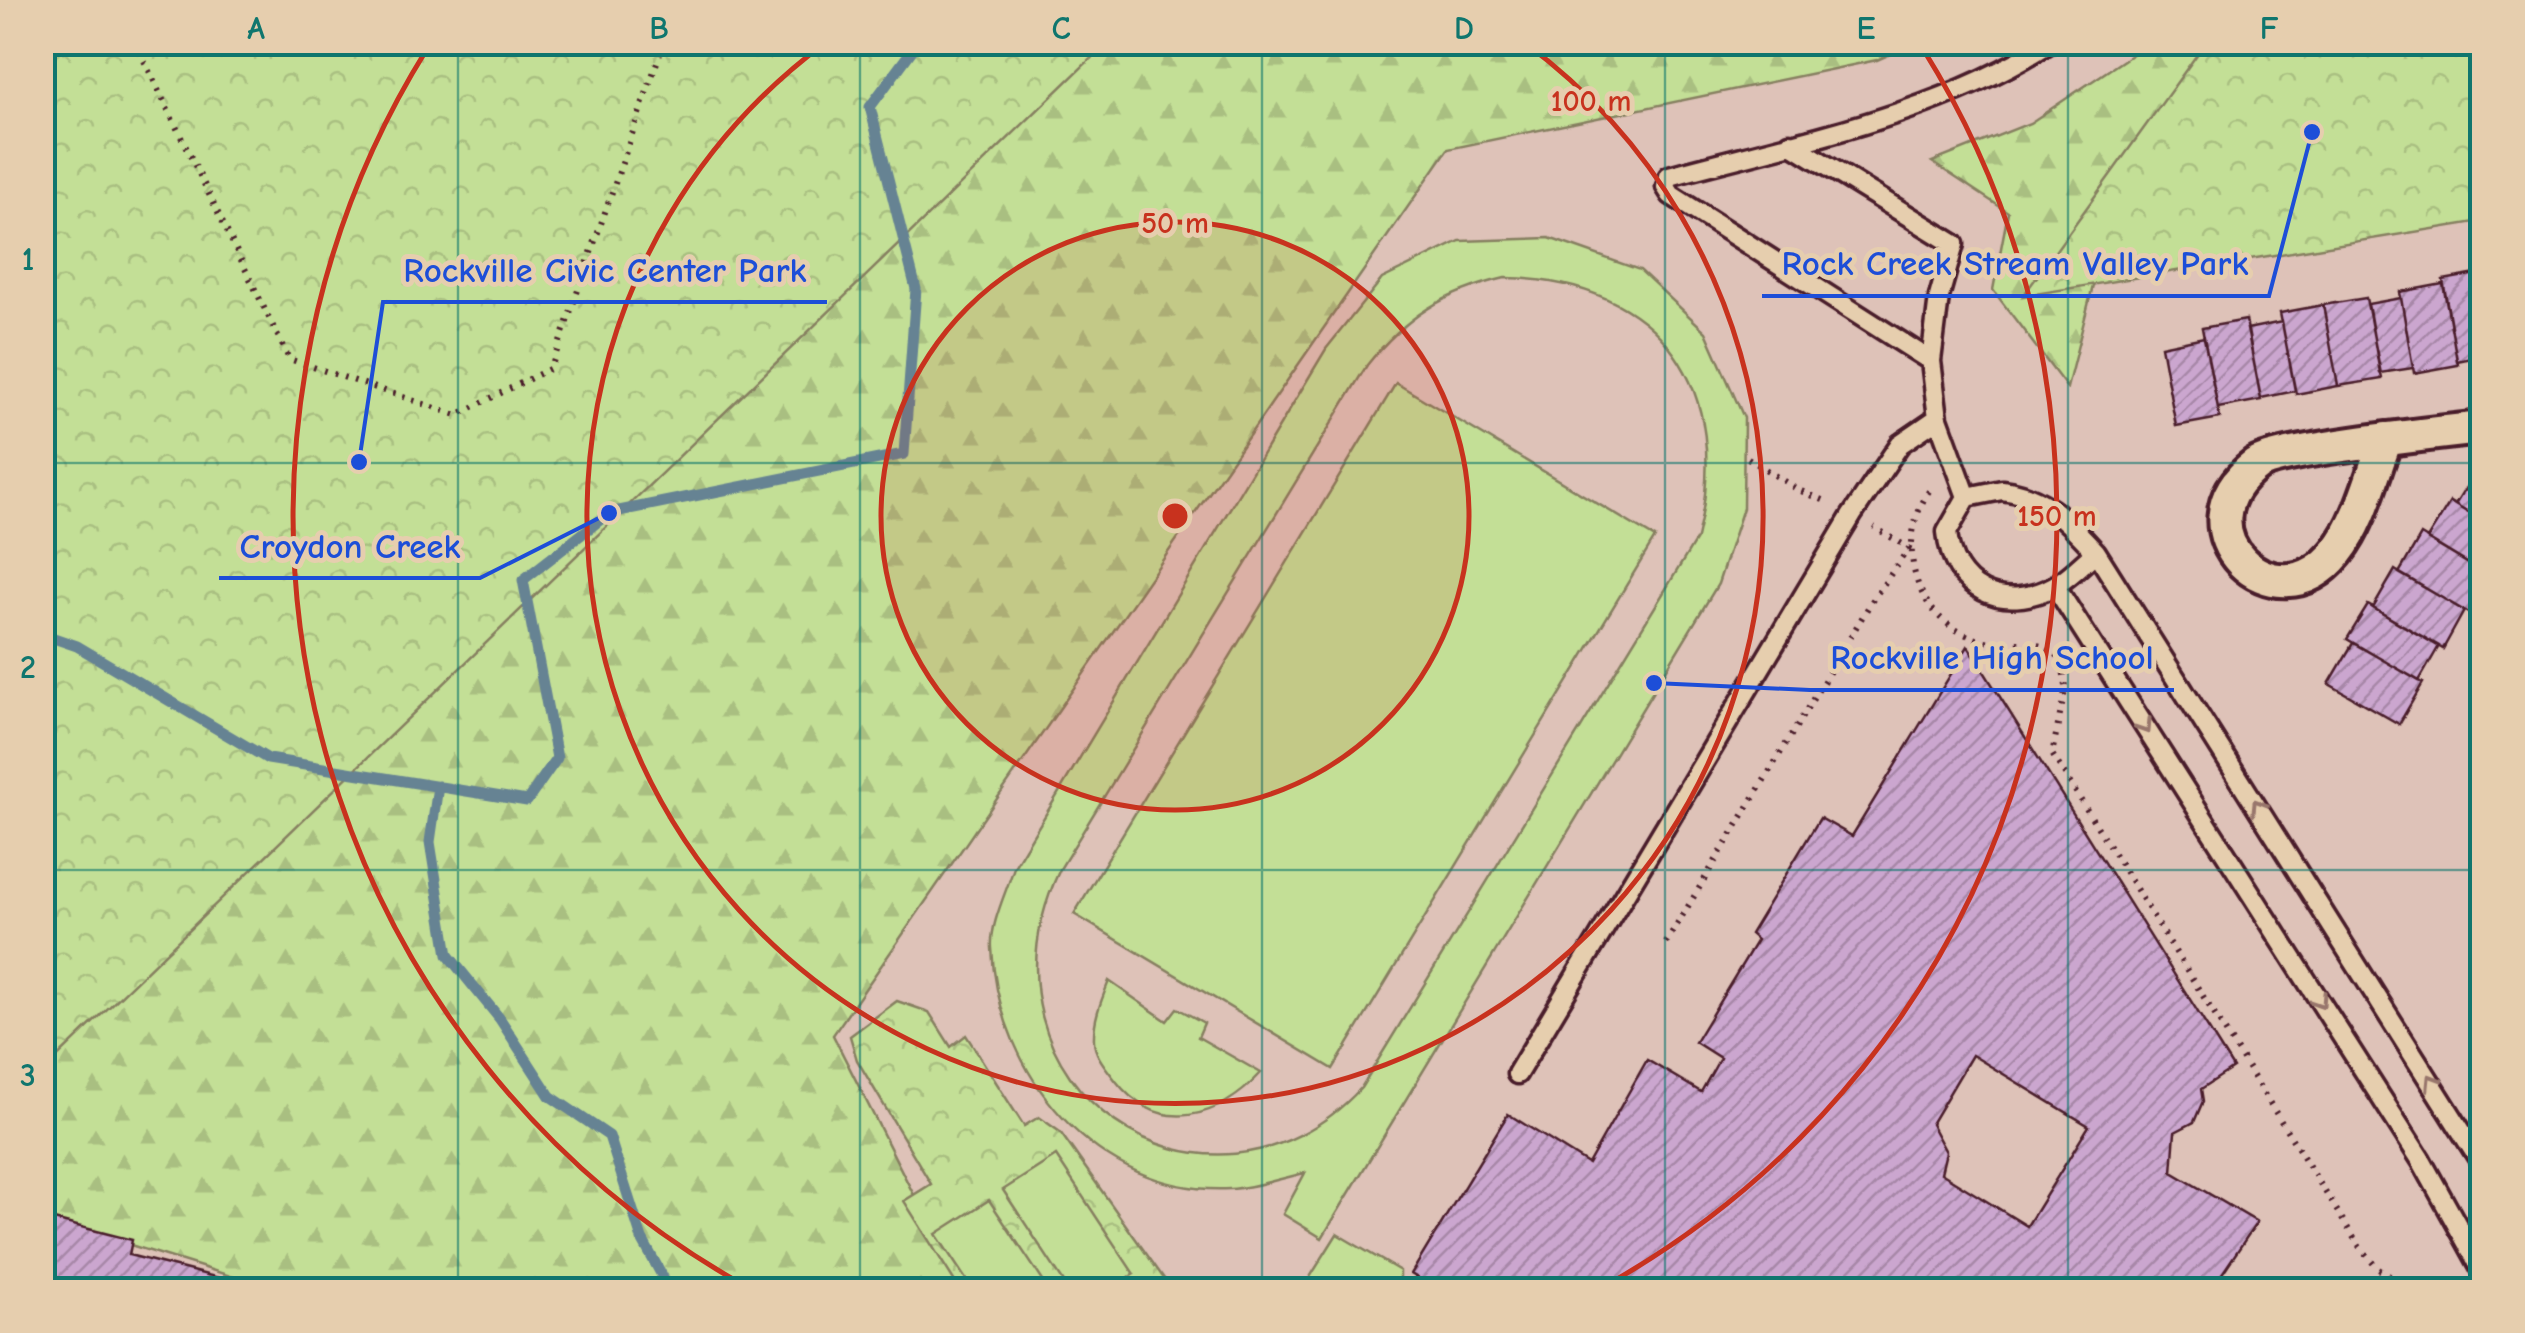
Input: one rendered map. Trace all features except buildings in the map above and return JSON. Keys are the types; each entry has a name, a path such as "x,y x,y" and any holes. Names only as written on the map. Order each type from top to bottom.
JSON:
{"street":[{"path":"2386,439 2339,550 2318,571 2289,581 2261,575 2240,564 2225,545 2225,516 2238,482 2259,462 2386,439 2482,428"}],"lane":[{"path":"1930,361 1672,195 1666,186 1670,176 1900,112 1973,85 2051,42"},
{"path":"1790,143 1954,244 1939,297 1930,361 1938,418 1967,497"},
{"path":"1517,1074 1852,515 1900,444 1938,418"},
{"path":"2096,552 2055,586 2025,598 1999,598 1975,590 1958,573 1947,532 1967,497 1990,490 2029,493 2055,509 2096,552 2482,1164"},
{"path":"2055,586 2421,1160 2482,1270"}],"path":[{"path":"135,42 288,359 457,415 551,368 664,42"},
{"path":"1748,458 1796,489 1909,548"},
{"path":"1929,491 1917,509 1909,548 1910,568 1922,592 1956,628 1978,640 2038,642 2061,659 2066,686 2052,754 2358,1246 2378,1268 2412,1290"},
{"path":"1666,943 1872,601 1909,548"}],"green space":[{"path":"43,42 1107,42 1107,43 43,1071"},
{"path":"2206,42 2482,43 2482,221 2023,296"},
{"path":"42,43 1915,43 1877,60 1448,149 833,1035 962,1290 276,1290 43,1218"},
{"path":"2149,43 2482,43 2096,274 2067,388 1993,290 2008,212 1932,162 2030,123"},
{"path":"1549,238 1640,270 1706,332 1744,418 1743,508 1718,584 1322,1238 1283,1214 1305,1173 1230,1189 1182,1186 1137,1172 1098,1149 1063,1118 1034,1081 1013,1039 998,995 992,939 1014,867 1326,349 1382,279 1460,241","holes":["1505,278 1560,284 1606,299 1644,322 1674,353 1694,391 1705,435 1706,484 1697,538 1361,1088 1300,1135 1235,1154 1172,1148 1115,1121 1070,1077 1042,1018 1037,947 1060,869 1367,365 1412,320 1464,291"]},
{"path":"1396,383 1655,538 1333,1069 1074,914"},
{"path":"1109,981 1167,1021 1177,1008 1204,1023 1198,1037 1261,1073 1245,1089 1209,1110 1170,1115 1151,1110 1133,1099 1096,1052 1095,1026"},
{"path":"897,1001 929,1012 951,1047 966,1035 1024,1126 1039,1117 1060,1132 1172,1290 960,1290 904,1201 931,1184 857,1060 850,1036"},
{"path":"1056,1156 1134,1274 1108,1290 1069,1290 1003,1190"},
{"path":"989,1200 1049,1290 973,1290 936,1234"},
{"path":"1337,1234 1400,1271 1400,1281 1416,1290 1302,1290"}],"waterway":[{"path":"42,634 77,646 268,759 527,801 557,758 523,580 609,513 904,454 916,289 870,107 918,42"},
{"path":"438,786 430,842 448,955 500,1019 550,1096 609,1136 642,1239 670,1290"}],"place":[{"name":"Rock Creek Stream Valley Park","path":"2312,132"},
{"name":"Rockville Civic Center Park","path":"359,462"},
{"name":"Croydon Creek","path":"609,513"},
{"name":"Rockville High School","path":"1654,683"}]}
